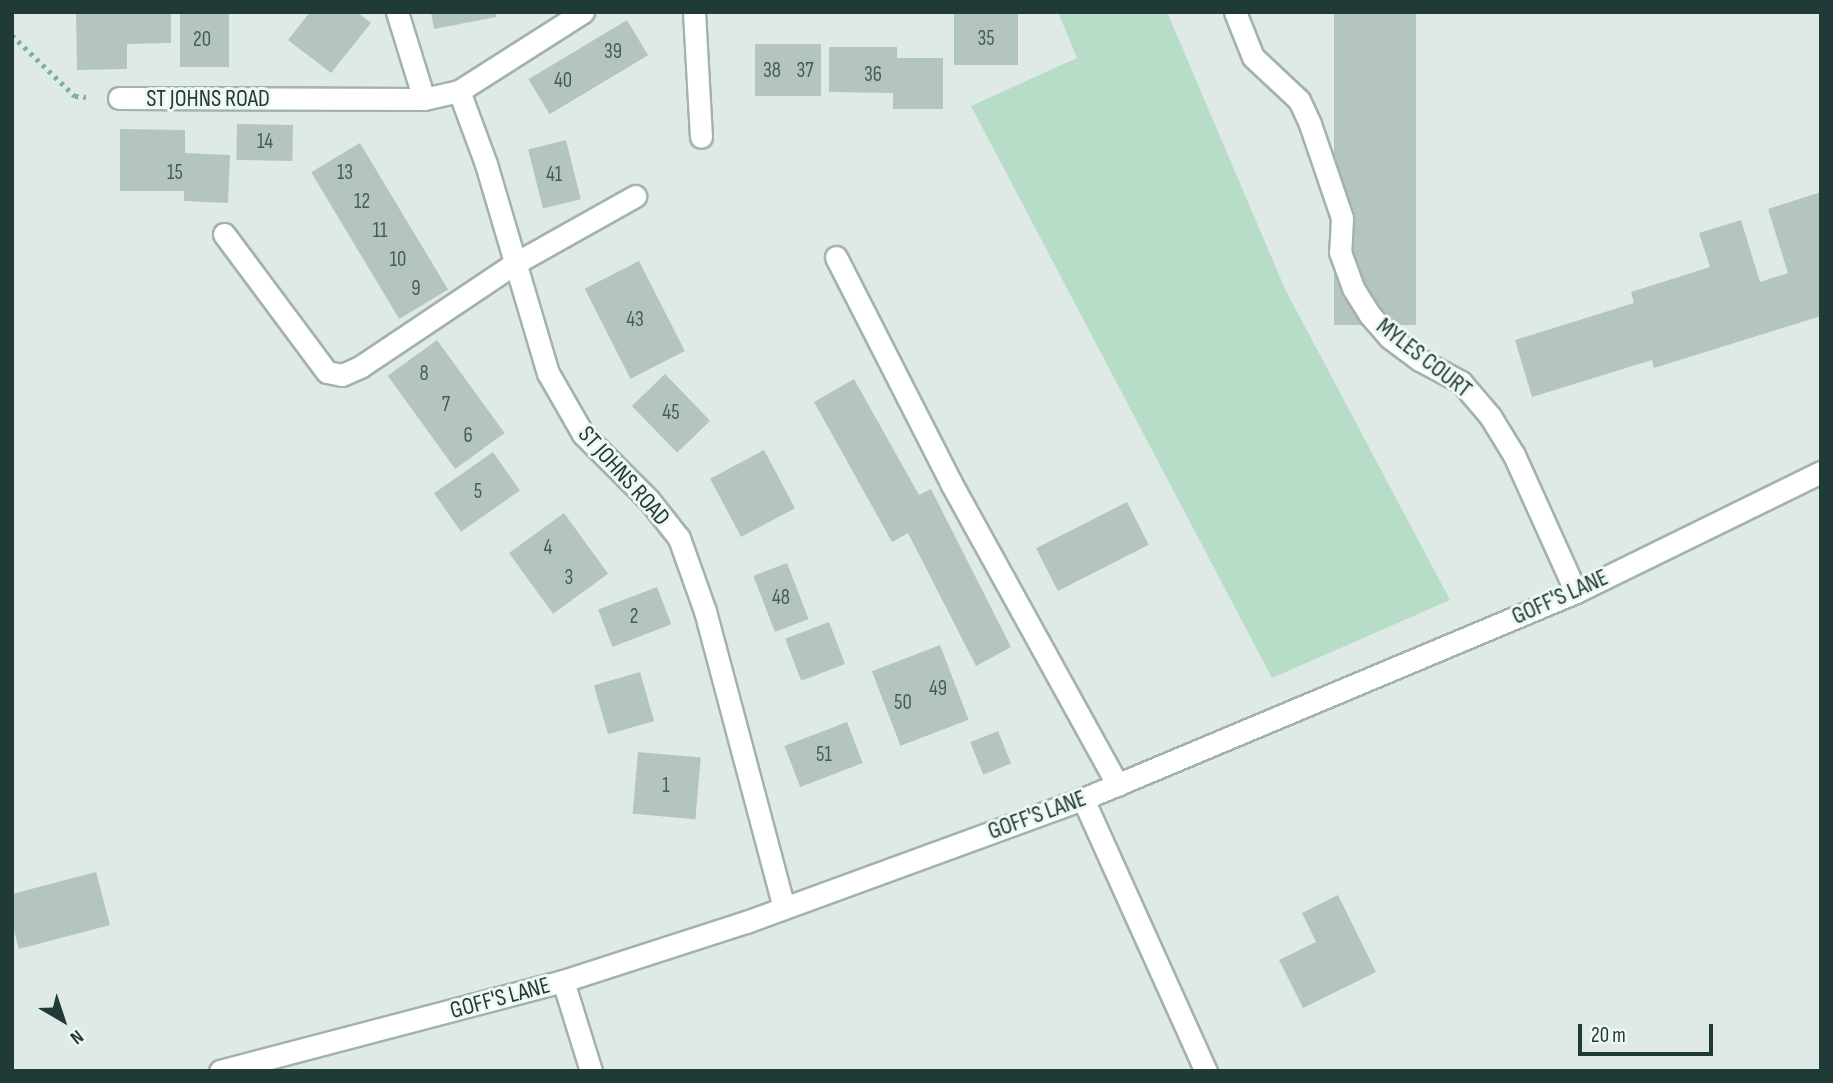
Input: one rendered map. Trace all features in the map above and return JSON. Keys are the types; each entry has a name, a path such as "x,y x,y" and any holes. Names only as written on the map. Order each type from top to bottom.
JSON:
{"street":[{"path":"397,12 424,99"},
{"name":"ST JOHNS ROAD","path":"119,98 424,99 459,91 583,12"},
{"path":"694,12 701,137"},
{"name":"MYLES COURT","path":"1235,12 1253,57 1299,100 1310,124 1342,218 1340,252 1353,288 1370,315 1389,337 1420,359 1461,382 1490,416 1514,455 1576,592"},
{"name":"ST JOHNS ROAD","path":"459,91 485,164 548,373 583,434 649,500 678,538 705,611 784,906"},
{"path":"224,234 327,372 342,375 360,367 514,264 635,196"},
{"path":"835,257 951,483 1118,785"},
{"name":"GOFF'S LANE","path":"220,1071 563,981 784,906 1083,799 1576,592 1821,472"},
{"path":"1083,799 1206,1071"},
{"path":"563,981 591,1071"}],"path":[{"path":"12,35 75,96 119,98"}],"green space":[{"path":"1058,12 1167,12 1285,289 1450,600 1272,678 971,106 1077,58"}],"building":[{"path":"76,12 171,12 171,43 127,44 127,69 77,70"},
{"path":"180,12 229,12 229,67 180,67"},
{"path":"310,12 357,12 371,23 331,73 288,40"},
{"path":"431,12 495,12 496,17 434,29"},
{"path":"954,12 1018,12 1018,65 954,65"},
{"path":"1334,12 1416,12 1416,325 1334,325"},
{"path":"627,20 648,55 550,114 528,79"},
{"path":"755,44 821,44 821,96 755,96"},
{"path":"829,47 897,47 897,58 943,58 943,109 893,109 893,93 829,92"},
{"path":"237,124 293,125 292,161 236,160"},
{"path":"120,129 185,130 185,153 230,155 228,203 184,201 184,191 120,191"},
{"path":"566,140 581,199 543,209 528,149"},
{"path":"360,143 448,290 399,319 311,172"},
{"path":"1821,192 1821,316 1654,368 1652,360 1532,397 1515,340 1634,303 1631,292 1710,267 1699,233 1741,220 1760,282 1788,273 1768,209"},
{"path":"639,261 685,351 631,379 585,289"},
{"path":"437,340 505,433 455,469 388,376"},
{"path":"665,374 710,421 677,453 632,406"},
{"path":"854,379 919,495 931,489 1011,647 976,666 908,533 892,542 814,402"},
{"path":"764,450 795,508 741,537 710,479"},
{"path":"493,452 520,491 461,532 434,493"},
{"path":"1127,502 1149,545 1058,591 1036,548"},
{"path":"564,513 608,574 553,614 509,553"},
{"path":"787,563 809,619 775,632 753,576"},
{"path":"657,587 671,624 613,647 598,610"},
{"path":"829,622 845,664 801,681 785,639"},
{"path":"940,645 969,720 901,746 872,671"},
{"path":"640,672 654,721 608,734 594,685"},
{"path":"847,722 863,763 800,787 784,746"},
{"path":"998,731 1011,763 983,775 970,742"},
{"path":"638,752 701,757 695,819 633,814"},
{"path":"96,872 110,925 19,949 12,924 12,894"},
{"path":"1338,895 1376,972 1303,1008 1279,960 1316,942 1302,913"}]}
